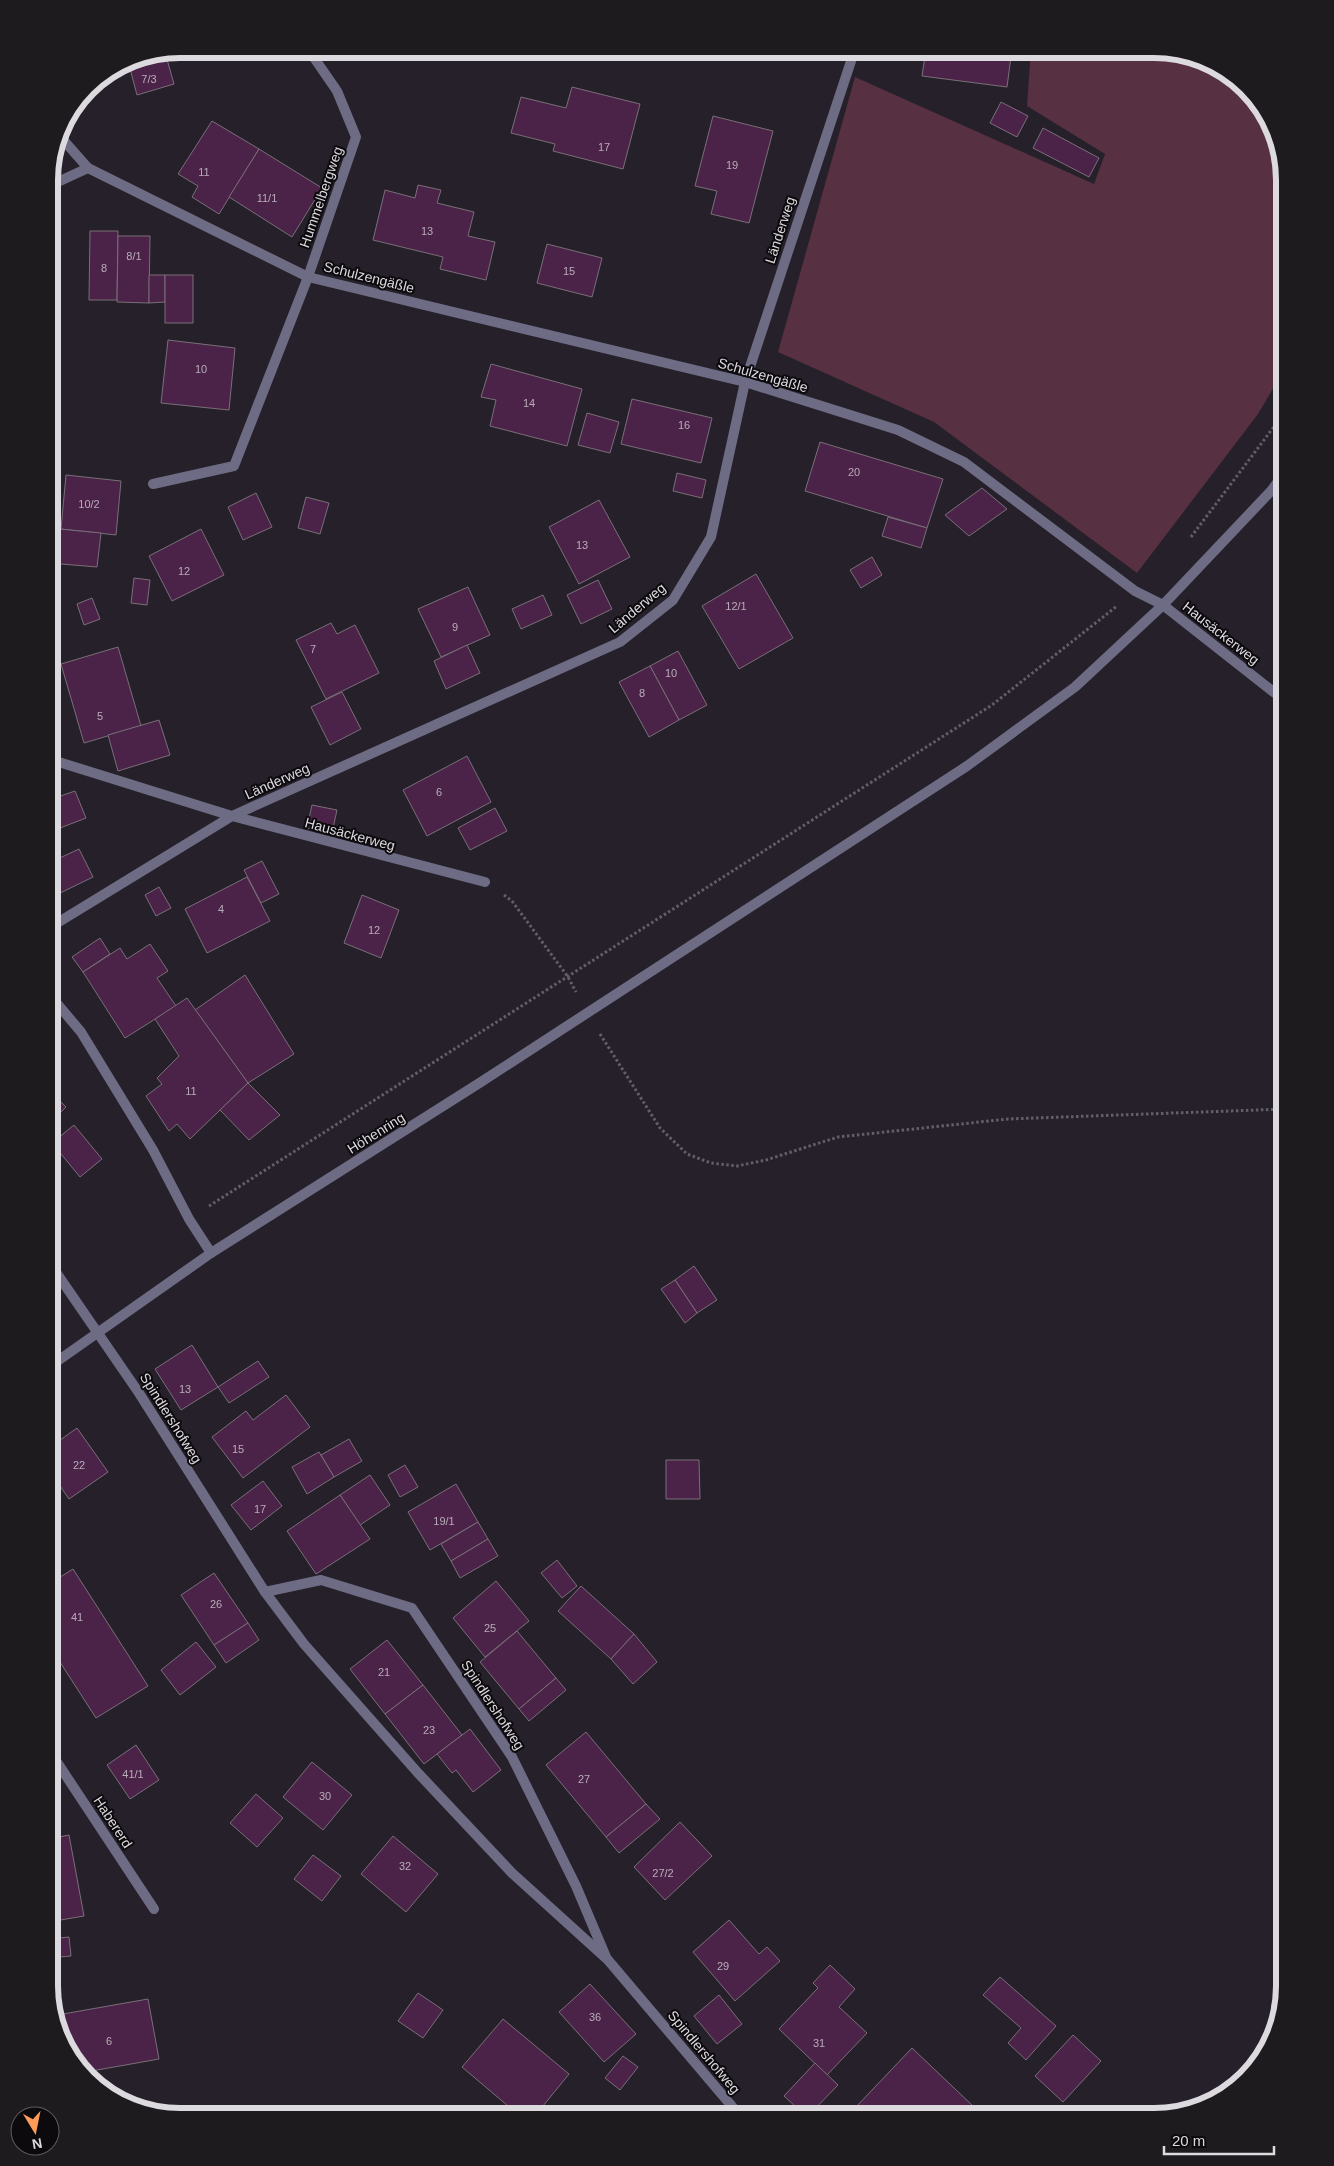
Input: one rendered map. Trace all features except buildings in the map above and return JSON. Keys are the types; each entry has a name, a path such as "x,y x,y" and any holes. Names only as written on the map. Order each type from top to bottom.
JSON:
{"street":[{"name":"Hummelbergweg","path":"308,276 356,137 336,91 314,58"},
{"name":"Länderweg","path":"58,922 232,816 620,642 673,600 711,537 745,382 852,58"},
{"name":"Schulzengäßle","path":"64,141 88,168 308,276 745,382 898,430 964,462 1135,592 1163,605"},
{"path":"58,182 88,168"},
{"name":"Schulzengäßle","path":"153,484 234,466 308,276"},
{"name":"Höhenring","path":"58,1360 211,1254 481,1082 967,766 1075,687 1163,605 1276,484"},
{"name":"Hausäckerweg","path":"1163,605 1276,694"},
{"name":"Hausäckerweg","path":"58,762 232,816 485,882"},
{"path":"58,1005 81,1032 153,1150 189,1219 211,1254"},
{"name":"Spindlershofweg","path":"58,1275 139,1393 265,1592 304,1644 418,1773 512,1872 608,1960 733,2108"},
{"name":"Spindlershofweg","path":"265,1592 321,1580 412,1608 512,1757 576,1886 608,1960"},
{"name":"Habererd","path":"58,1764 154,1909"}],"path":[{"path":"1186,543 1276,424"},
{"path":"189,1219 992,705 1135,592"},
{"path":"485,882 512,901 568,977 587,1012 660,1128 687,1154 711,1163 737,1166 766,1160 838,1137 1008,1118 1276,1109"}],"shaded area":[{"path":"1030,58 1163,58 1178,60 1209,70 1235,88 1256,112 1264,125 1272,148 1276,179 1276,383 1258,414 1137,573 934,422 778,352 855,77 1094,184 1105,154 1027,106"}]}
